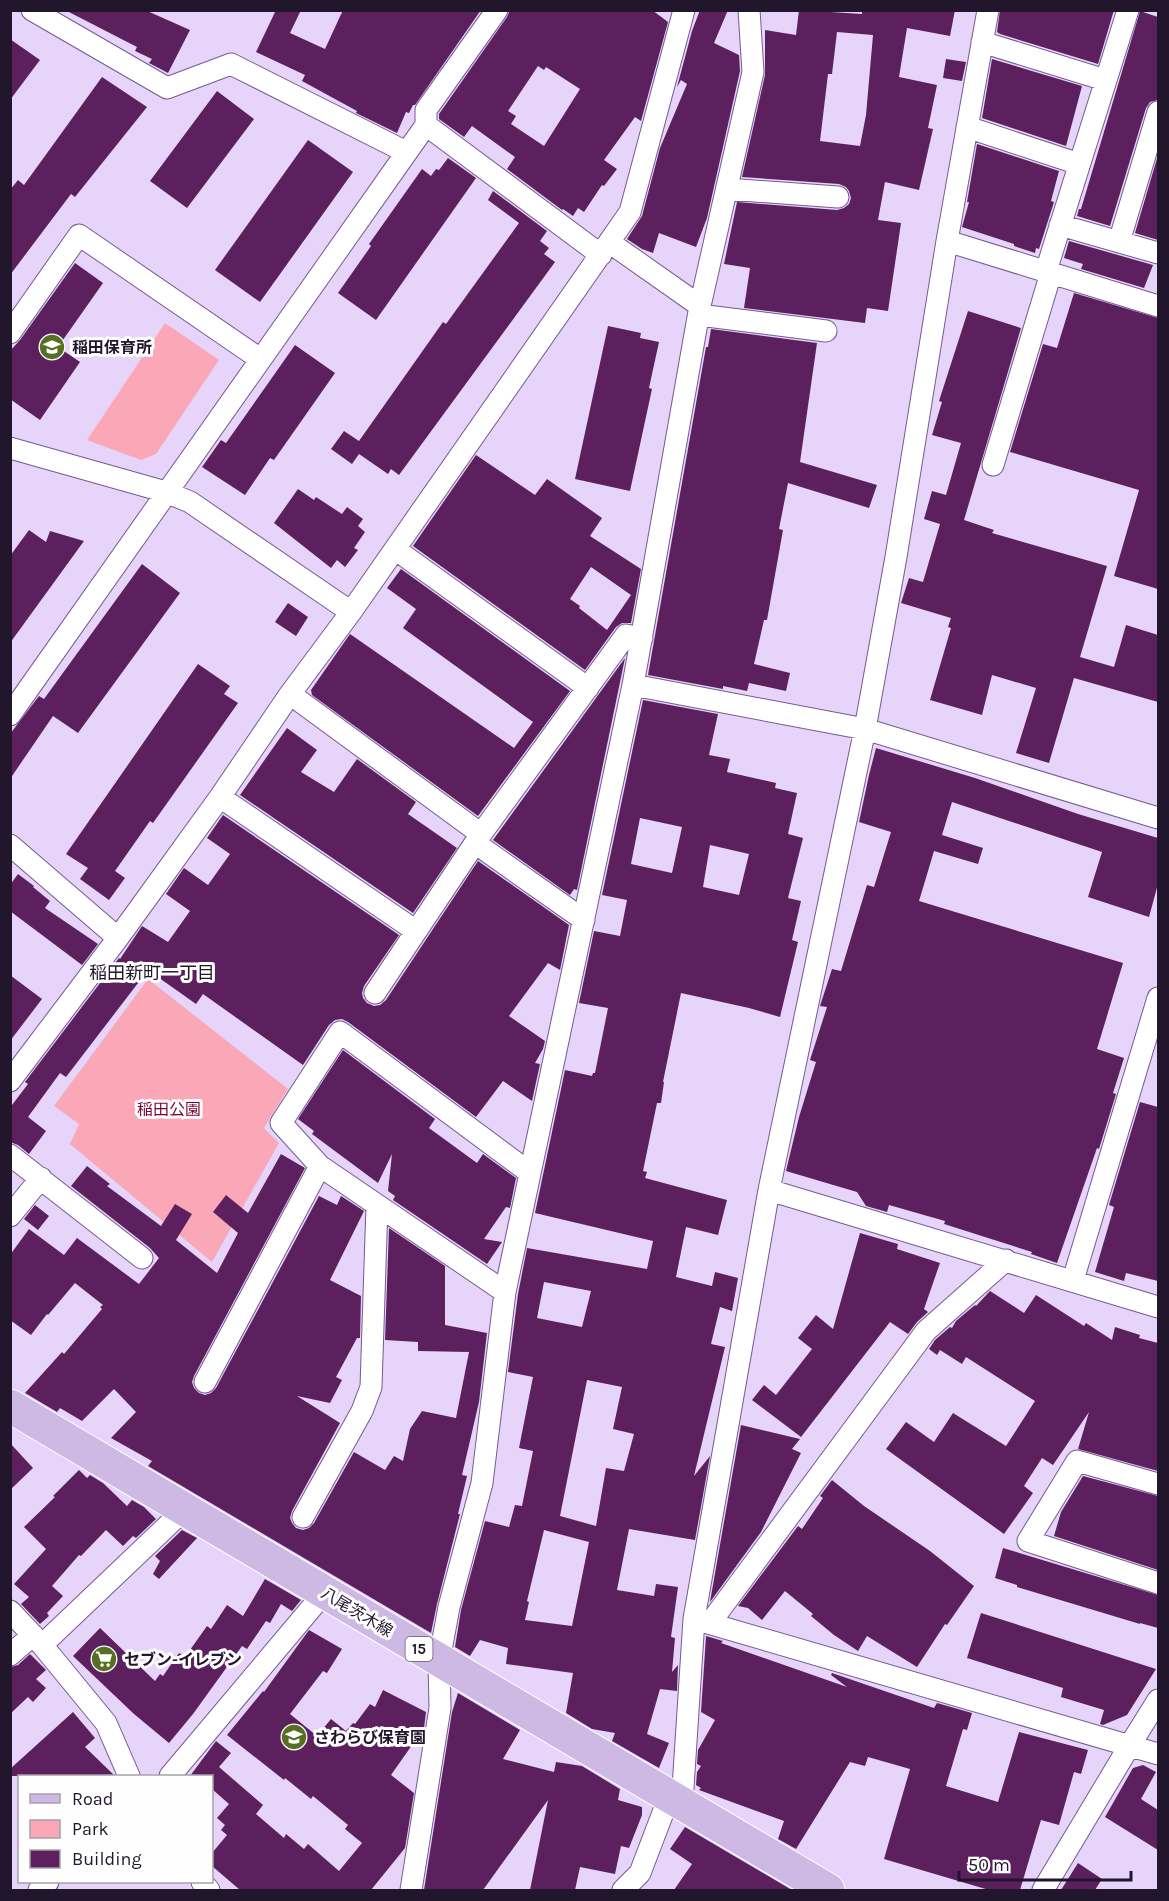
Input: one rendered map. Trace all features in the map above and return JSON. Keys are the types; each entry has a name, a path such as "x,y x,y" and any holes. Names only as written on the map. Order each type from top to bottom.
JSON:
{"main road":[{"name":"八尾茨木線","path":"10,1406 828,1890"}],"street":[{"path":"32,10 167,88 231,64 406,152"},
{"path":"10,715 426,125 426,110 497,10"},
{"path":"10,1081 118,938 220,797 630,212 684,10"},
{"path":"411,1890 440,1708 439,1661 450,1607 482,1483 505,1292 633,685 700,311 753,72 749,10"},
{"path":"623,1890 640,1873 675,1800 769,1190 897,557 946,241 988,10"},
{"path":"993,465 1060,225 1128,10"},
{"path":"982,42 1105,80"},
{"path":"1119,242 1158,112"},
{"path":"426,125 700,311 826,331"},
{"path":"966,127 1079,164"},
{"path":"727,189 838,197"},
{"path":"1060,225 1158,253"},
{"path":"10,333 79,235 260,359"},
{"path":"946,241 1158,304"},
{"path":"10,448 166,492 190,502 351,612"},
{"path":"395,549 588,688"},
{"path":"375,993 478,839 626,636 642,638"},
{"path":"633,685 864,729 1158,818"},
{"path":"290,694 584,920"},
{"path":"220,797 416,931"},
{"path":"10,845 118,938"},
{"path":"1073,1280 1158,998"},
{"path":"505,1292 320,1166 281,1123 340,1032 531,1173"},
{"path":"10,1155 142,1258"},
{"path":"205,1382 320,1166"},
{"path":"10,1216 41,1178"},
{"path":"769,1190 1158,1306"},
{"path":"303,1517 362,1411 371,1387 376,1205"},
{"path":"702,1621 926,1331 1006,1260"},
{"path":"1158,1484 1077,1461 1028,1541 1158,1583"},
{"path":"10,1655 37,1640 184,1510"},
{"path":"171,1775 324,1593"},
{"path":"10,1611 106,1723 129,1775"},
{"path":"702,1621 1158,1754"},
{"path":"1043,1890 1158,1700"}],"green space":[{"path":"165,323 219,360 156,454 141,460 87,440"},
{"name":"稲田公園","path":"148,979 288,1089 264,1128 279,1143 212,1262 70,1144 79,1124 54,1106"}],"building":[{"path":"65,10 145,10 190,30 168,73 149,63 152,59 135,51 137,47"},
{"path":"276,10 301,10 290,33 325,49 343,10 481,10 415,105 409,113 406,112 397,133 356,113 357,111 302,81 305,75 256,52"},
{"path":"510,10 652,10 668,22 641,121 635,117 604,160 617,169 604,186 602,185 584,212 578,208 573,216 507,169 515,157 472,126 464,137 439,119 439,114","holes":["538,66 544,70 546,67 580,89 544,146 511,124 516,116 508,111"]},
{"path":"700,10 728,10 714,43 739,55 740,71 707,218 696,247 659,233 653,253 627,239 642,216 660,148 687,84 681,80 677,87"},
{"path":"799,10 862,14 862,10 955,10 950,36 907,28 899,77 937,85 928,128 933,129 919,190 885,182 878,220 901,223 888,311 867,308 865,323 744,308 750,268 724,264 737,202 837,210 849,204 851,198 846,187 839,184 742,177 765,75 765,30 796,35","holes":["837,32 873,35 866,115 860,146 820,141 828,74 832,74"]},
{"path":"1000,10 1114,10 1098,64 1000,34 997,32"},
{"path":"1140,11 1158,17 1158,100 1150,102 1146,108 1110,226 1077,216"},
{"path":"10,39 40,60 10,100"},
{"path":"946,59 966,62 962,81 943,78"},
{"path":"992,59 1082,86 1066,146 982,118"},
{"path":"102,77 147,107 75,197 71,194 10,275 10,190 18,180 24,185"},
{"path":"217,91 254,119 187,208 150,181"},
{"path":"308,140 353,172 260,302 215,270"},
{"path":"977,144 1059,171 1051,201 1054,202 1039,249 1036,248 1035,253 962,227 969,202 967,202"},
{"path":"1158,155 1158,240 1135,233"},
{"path":"448,158 476,178 376,320 338,293 371,246 369,244 422,169 431,176"},
{"path":"493,191 547,231 540,241 549,248 544,254 555,262 399,475 391,469 388,474 359,454 352,464 331,449 344,431 359,441 443,322 446,324 519,223 488,200"},
{"path":"1069,241 1153,265 1144,288 1081,269 1083,264 1064,258"},
{"path":"75,263 103,283 58,347 80,362 40,420 10,399 10,351"},
{"path":"1074,293 1158,318 1158,589 1114,576 1139,490 1010,452 1043,344 1057,348"},
{"path":"968,311 1021,328 964,520 994,530 992,533 1107,566 1080,657 1114,667 1126,625 1158,635 1158,702 1074,678 1049,763 1016,753 1036,688 992,675 982,715 930,700 951,628 948,627 951,618 901,603 909,578 923,582 940,524 924,519 932,491 946,495 961,443 932,435 942,402 939,401"},
{"path":"608,326 641,333 640,338 659,342 649,388 652,389 630,491 575,479"},
{"path":"711,329 817,343 800,462 877,485 869,508 788,483 779,529 783,530 767,620 764,620 754,664 790,673 786,691 749,683 747,691 723,686 723,689 648,675"},
{"path":"295,345 335,373 274,460 270,458 245,495 202,467 221,440 226,443"},
{"path":"476,455 535,495 547,479 602,518 590,536 641,569 631,623 622,623 616,627 585,670 413,546","holes":["591,567 631,595 607,630 570,599"]},
{"path":"298,489 314,500 316,497 342,514 347,507 363,519 358,526 365,532 354,548 358,550 345,567 337,560 331,568 274,523"},
{"path":"29,530 46,542 50,531 84,541 10,643 10,556"},
{"path":"142,564 180,593 78,733 53,716 10,779 10,734 39,696 44,699"},
{"path":"401,569 570,691 478,816 312,695 311,690 350,634 514,748 533,722 403,628 416,609 387,588"},
{"path":"288,603 308,617 296,636 275,622"},
{"path":"625,658 577,890 574,889 570,895 493,840"},
{"path":"198,664 230,686 224,694 238,703 153,823 150,821 115,871 125,878 109,900 80,879 88,868 66,854"},
{"path":"643,700 718,714 709,755 730,759 727,772 776,783 775,788 797,793 788,834 803,838 788,898 801,901 792,940 798,942 780,1017 681,993 661,1103 657,1103 643,1171 647,1172 645,1178 727,1200 718,1235 686,1227 676,1277 712,1286 715,1272 738,1278 732,1311 720,1307 711,1344 725,1347 694,1476 710,1456 695,1540 629,1529 617,1590 654,1596 656,1584 678,1587 671,1637 675,1638 672,1672 678,1665 677,1691 660,1689 647,1734 669,1743 659,1768 612,1741 615,1733 592,1729 566,1713 573,1673 506,1664 508,1648 480,1640 470,1656 455,1647 461,1610 485,1521 509,1527 515,1505 522,1506 533,1451 519,1448 533,1377 508,1372 518,1294 527,1248 647,1269 653,1241 535,1213 565,1070 592,1076 595,1073 608,1008 579,1003 594,931 620,936 627,900 602,895","holes":["640,818 682,827 672,873 631,864","710,845 749,854 739,895 703,887","544,1282 591,1291 582,1327 537,1318","587,1380 622,1387 613,1429 634,1434 624,1471 606,1468 596,1526 560,1516","544,1530 589,1542 572,1626 525,1620 529,1602 527,1601"]},
{"path":"287,728 317,750 301,772 334,792 357,759 416,802 408,814 457,848 413,913 240,795"},
{"path":"876,748 1158,838 1158,884 1149,917 1088,897 1102,852 952,802 942,835 983,848 978,864 934,851 919,901 1123,963 1097,1049 1124,1058 1113,1093 1116,1094 1099,1149 1097,1148 1057,1263 1031,1254 1032,1252 944,1224 945,1221 889,1205 887,1212 866,1206 857,1192 786,1171 816,1062 810,1060 827,1007 820,1006 832,969 841,971 867,885 874,887 891,832 859,822"},
{"path":"223,815 399,935 364,986 363,998 374,1006 386,1000 478,861 569,925 560,970 548,963 509,1016 545,1041 535,1063 540,1064 532,1101 503,1081 476,1117 342,1019 335,1020 329,1025 303,1065 203,994 196,1004 148,970 66,1077 60,1073 28,1117 46,1131 29,1154 10,1142 10,1104 12,1105 28,1084 25,1082 120,959 142,926 168,942 190,911 166,894 184,868 208,885 230,854 207,838"},
{"path":"18,874 50,901 45,908 98,944 82,965 10,911 10,885"},
{"path":"10,975 42,999 10,1041"},
{"path":"343,1050 435,1119 429,1128 477,1163 483,1154 516,1178 510,1208 506,1207 484,1239 502,1242 487,1264 393,1200 395,1196 388,1191 392,1154 378,1183 312,1134 314,1131 298,1119"},
{"path":"1140,1102 1158,1107 1158,1281 1126,1273 1124,1281 1095,1272 1114,1207 1109,1205"},
{"path":"281,1154 305,1168 192,1382 199,1393 205,1395 216,1388 319,1196 337,1205 341,1196 364,1211 330,1280 361,1296 360,1338 357,1338 336,1377 342,1380 330,1403 297,1396 340,1423 292,1511 290,1518 296,1528 303,1530 309,1528 354,1452 385,1470 394,1456 403,1461 410,1429 422,1411 456,1418 469,1352 418,1351 418,1342 385,1340 389,1228 445,1266 445,1325 487,1333 479,1402 462,1475 467,1476 458,1514 460,1514 431,1633 148,1466 152,1461 111,1438 136,1412 114,1389 82,1421 60,1408 57,1412 25,1393 62,1352 64,1354 103,1305 75,1283 31,1335 10,1320 10,1255 29,1229 64,1255 77,1238 139,1284 159,1258 150,1248 71,1186 87,1166 110,1184 107,1186 161,1226 175,1204 192,1214 176,1240 217,1273 238,1233 213,1212 226,1195 248,1213"},
{"path":"35,1205 49,1216 38,1230 24,1219"},
{"path":"860,1233 898,1244 897,1249 940,1263 924,1309 928,1312 908,1334 890,1322 801,1437 752,1400 764,1385 776,1395 812,1349 798,1338 816,1315 833,1329"},
{"path":"990,1291 1024,1313 1036,1295 1084,1326 1086,1323 1112,1340 1115,1327 1140,1335 1139,1338 1158,1343 1158,1471 1078,1449 1089,1412 1053,1465 1042,1458 1024,1486 1033,1493 1004,1534 886,1449 906,1422 934,1442 953,1413 1006,1446 1035,1401 966,1357 962,1364 940,1350 937,1355 929,1349 935,1340 950,1327 952,1328 956,1321 976,1306"},
{"path":"741,1425 800,1439 792,1449 801,1453 761,1532 710,1602"},
{"path":"10,1443 33,1468 10,1490"},
{"path":"79,1470 87,1478 90,1475 103,1483 127,1506 132,1500 144,1507 156,1519 136,1538 133,1536 123,1546 106,1530 81,1556 79,1555 52,1586 63,1596 47,1613 49,1616 40,1624 21,1604 29,1597 14,1584 46,1549 24,1527"},
{"path":"1083,1476 1158,1496 1158,1570 1054,1536 1061,1512"},
{"path":"832,1480 974,1586 947,1625 945,1624 917,1667 867,1636 858,1651 834,1635 785,1591 762,1620 748,1608 738,1606 798,1526 802,1529 823,1498 820,1496"},
{"path":"182,1530 197,1538 159,1579 153,1574 160,1561 155,1556"},
{"path":"1003,1548 1158,1595 1158,1628 1017,1587 1017,1585 995,1578"},
{"path":"265,1579 301,1600 292,1611 281,1604 270,1623 266,1621 247,1649 242,1646 169,1743 134,1714 73,1656 100,1628 155,1681 160,1674 163,1676 179,1653 185,1657 207,1626 211,1629 227,1605 243,1616"},
{"path":"981,1613 1156,1669 1127,1715 1103,1725 1100,1724 1104,1710 1061,1697 1063,1688 967,1658"},
{"path":"309,1630 342,1649 327,1673 323,1671 290,1714 317,1736 331,1719 346,1731 353,1723 355,1724 370,1704 375,1707 383,1690 426,1712 424,1728 391,1775 414,1793 405,1848 371,1890 240,1890 213,1867 213,1852 227,1835 221,1830 225,1825 217,1818 229,1804 213,1790 213,1775 191,1775 216,1741 231,1753 219,1767 263,1805 256,1814 284,1838 286,1834 304,1849 308,1844 339,1871 362,1843 345,1829 348,1825 313,1796 311,1799 285,1778 284,1780 227,1735 264,1692"},
{"path":"706,1636 847,1687 831,1675 832,1673 934,1708 937,1703 972,1713 967,1730 963,1729 946,1786 998,1802 1019,1732 1088,1750 1081,1774 1074,1772 1059,1825 1041,1820 1020,1890 989,1890 884,1859 910,1769 868,1757 865,1766 850,1762 796,1849 778,1839 784,1821 699,1790 701,1788 696,1785 697,1772 701,1766 697,1764 698,1750 715,1720 701,1712"},
{"path":"30,1654 46,1670 36,1679 46,1688 33,1702 28,1697 10,1714 10,1667 18,1665"},
{"path":"458,1693 520,1730 503,1759 554,1772 556,1762 582,1766 620,1789 618,1800 642,1807 642,1815 629,1848 621,1846 615,1874 580,1867 575,1890 530,1890 548,1800 483,1890 424,1890 452,1712"},
{"path":"73,1712 95,1738 85,1747 114,1775 10,1776 10,1769"},
{"path":"1143,1765 1156,1772 1141,1799 1158,1810 1158,1850 1105,1817 1133,1768"},
{"path":"685,1827 792,1890 674,1890 692,1864 670,1849"},
{"path":"1078,1863 1102,1879 1095,1890 1061,1890"}],"place":[{"name":"稲田保育所","path":"52,347"},
{"name":"セブン-イレブン","path":"104,1659"},
{"name":"さわらび保育園","path":"294,1737"}],"district":[{"name":"稲田新町一丁目","path":"152,973"}]}
